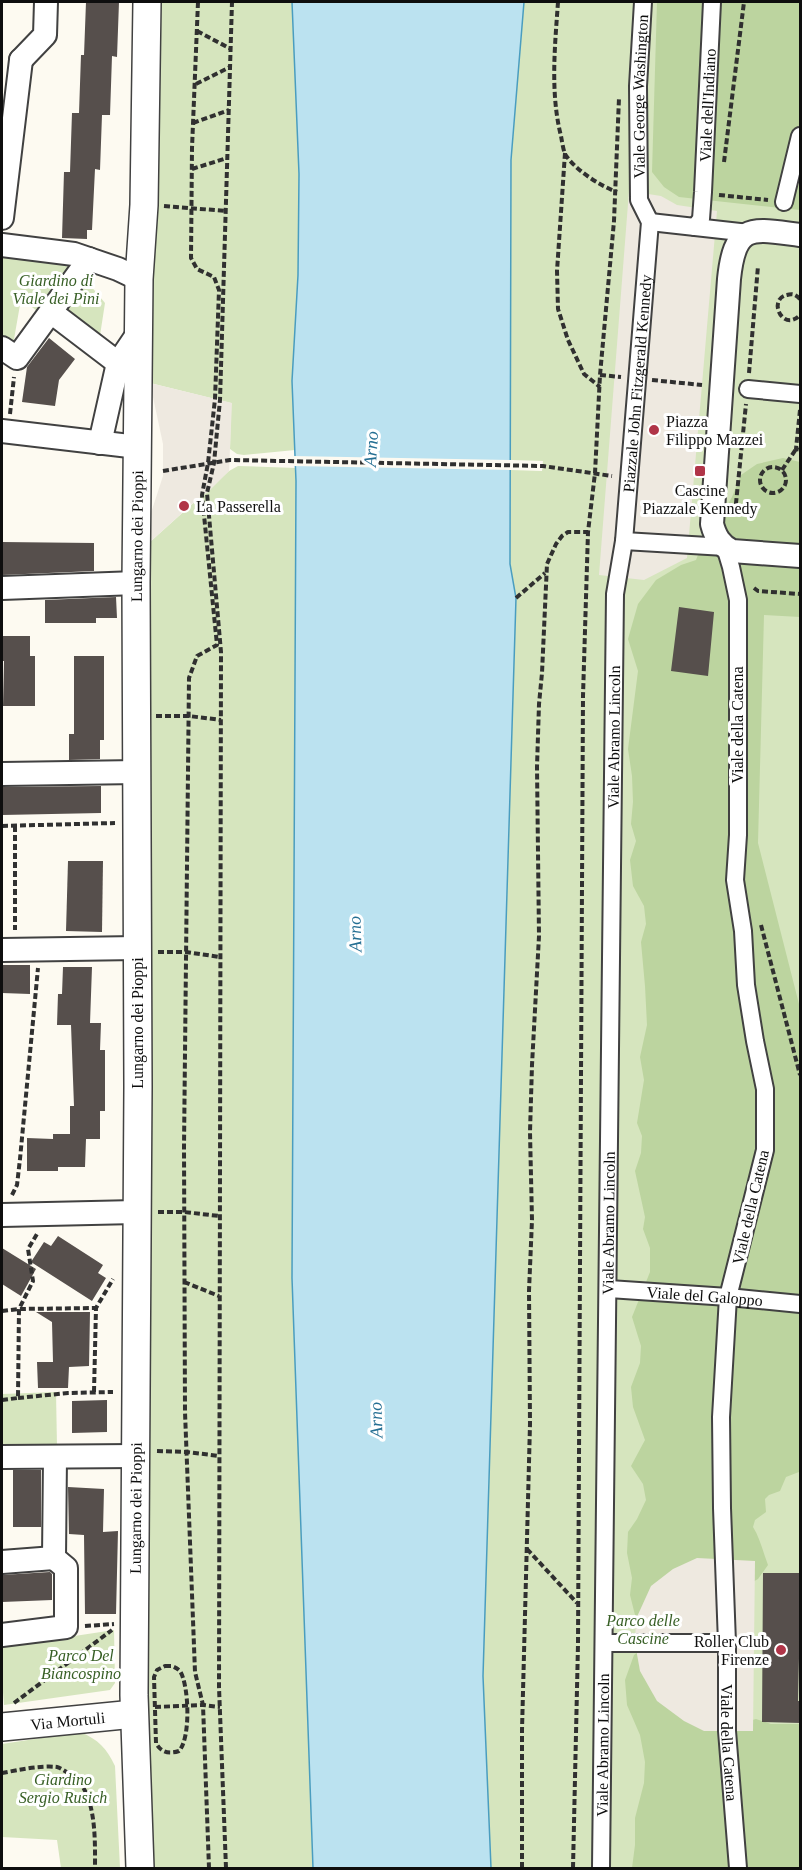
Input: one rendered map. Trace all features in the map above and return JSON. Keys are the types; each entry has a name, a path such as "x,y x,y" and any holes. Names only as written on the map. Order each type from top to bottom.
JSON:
{"street":[{"path":"2,218 11,59 45,34 46,2"},
{"name":"Lungarno dei Pioppi","path":"140,1869 144,1711 135,1392 136,1212 144,950 137,823 136,583 139,279 144,205 147,2"},
{"name":"Viale George Washington","path":"639,196 638,86 643,2"},
{"name":"Viale dell'Indiano","path":"695,227 701,219 702,208 711,2"},
{"path":"783,202 801,136"},
{"path":"639,196 650,222 749,233 762,231 801,235"},
{"name":"Piazzale John Fitzgerald Kennedy","path":"618,577 624,541 650,222"},
{"path":"725,551 712,524 730,271 736,243 749,233"},
{"path":"2,245 74,254 139,279"},
{"path":"9,353 51,312 89,259"},
{"path":"51,312 118,363"},
{"path":"100,443 118,363 139,332"},
{"path":"748,389 801,394"},
{"path":"5,423 100,443 138,447"},
{"path":"624,541 801,556"},
{"name":"Viale della Catena","path":"725,551 738,600 738,835 735,880 743,931 746,985 765,1089 765,1150 728,1297 721,1417 727,1731 738,1869"},
{"name":"Viale Abramo Lincoln","path":"601,1869 615,594 618,577"},
{"path":"2,588 136,583"},
{"path":"2,774 138,772"},
{"path":"8,950 144,950"},
{"path":"3,1215 136,1212"},
{"name":"Viale del Galoppo","path":"609,1289 801,1304"},
{"path":"2,1457 135,1454"},
{"path":"54,1558 55,1457"},
{"path":"2,1562 54,1558 66,1568 66,1627 2,1635"},
{"path":"604,1643 727,1643"},
{"name":"Via Mortuli","path":"6,1716 144,1711"}],"path":[{"path":"198,2 191,258 197,269 214,277 219,290 211,463 202,495 217,645 197,656 189,678 184,1282 195,1672 203,1705 209,1869"},
{"path":"224,2 232,4 220,400 207,493 221,652 220,1707 226,1869"},
{"path":"558,2 555,85 558,124 565,153 557,271 558,309 568,340 584,374 600,387"},
{"path":"723,172 744,2"},
{"path":"197,30 231,49"},
{"path":"195,84 230,67"},
{"path":"193,123 228,110"},
{"path":"565,153 578,168 600,184 615,192 639,196"},
{"path":"192,169 227,158"},
{"path":"573,1869 578,1603 583,696 588,532 595,473 615,192"},
{"path":"720,195 783,202"},
{"path":"155,205 226,211"},
{"path":"801,299 796,295 783,296 778,301 777,308 784,319 791,321 799,316 801,323"},
{"path":"5,423 9,353"},
{"path":"782,470 798,450 801,410"},
{"path":"163,471 230,460 543,466 628,478"},
{"path":"772,466 782,470 786,479 785,486 780,491 774,493 762,487 761,474 766,469 772,466"},
{"path":"522,1869 522,1730 530,1424 529,1291 532,1220 530,1132 539,936 537,757 545,573 549,557 562,536 568,532 588,532"},
{"path":"725,551 758,591 801,594"},
{"path":"516,598 545,573"},
{"path":"138,716 189,716 221,720"},
{"path":"2,826 137,823"},
{"path":"8,950 15,826"},
{"path":"759,915 801,1075"},
{"path":"3,1215 17,1185 40,949"},
{"path":"144,950 186,952 220,957"},
{"path":"184,1212 220,1216"},
{"path":"18,1398 19,1309 33,1281 28,1249 49,1215"},
{"path":"94,1392 96,1308 113,1280 113,1269"},
{"path":"184,1282 219,1296"},
{"path":"2,1311 96,1308"},
{"path":"2,1400 94,1392 135,1392"},
{"path":"135,1454 187,1452 219,1456"},
{"path":"526,1549 578,1603"},
{"path":"6,1716 120,1624 66,1627"},
{"path":"165,1666 172,1666 181,1672 184,1682 186,1731 183,1747 179,1751 172,1753 163,1751 156,1743 144,1711 157,1670 165,1666"},
{"path":"144,1711 203,1705 220,1707"},
{"path":"2,1773 59,1767 78,1779 90,1801 95,1869"}],"green space":[{"path":"159,2 292,2 299,173 298,275 292,381 295,450 237,454 230,449 231,403 150,383"},
{"name":"Parco delle Cascine","path":"524,2 800,2 800,1868 491,1868 483,1676 516,598 510,564 511,470 542,471 543,461 511,460 511,160"},
{"path":"657,2 800,2 800,175 797,185 800,186 800,210 679,197 664,187 652,172"},
{"name":"Giardino di Viale dei Pini","path":"2,254 69,260 105,303 97,355 21,299 13,345 2,337"},
{"path":"783,458 800,462 800,617 764,615 758,843 800,1008 800,1474 799,1472 786,1477 780,1491 765,1499 766,1512 755,1520 753,1527 768,1565 758,1579 742,1588 638,1627 630,1595 632,1578 627,1553 628,1532 646,1500 643,1484 631,1466 645,1440 633,1407 631,1387 640,1363 641,1346 632,1317 650,1272 650,1248 643,1229 645,1217 635,1171 641,1153 642,1136 637,1123 644,1080 640,1057 647,1025 641,942 646,924 644,906 633,886 630,860 636,841 631,824 632,776 628,749 638,671 628,639 638,604 656,580 681,565 696,560 707,531 720,518 741,475 757,464"},
{"path":"238,466 296,468 292,1278 313,1868 150,1868 146,1713 150,542 229,471"},
{"path":"56,1392 57,1447 2,1447 2,1394"},
{"name":"Parco Del Biancospino","path":"114,1630 115,1683 110,1690 4,1705 2,1647"},
{"path":"638,1652 749,1721 756,1719 771,1724 800,1724 800,1868 632,1868 635,1818 644,1783 645,1762 640,1735 627,1705 625,1680 634,1655"},
{"name":"Giardino Sergio Rusich","path":"80,1732 101,1745 115,1766 120,1868 61,1868 57,1840 2,1837 2,1744"}],"shaded area":[{"name":"Piazza Filippo Mazzei","path":"629,191 661,196 677,205 717,211 687,558 644,580 599,575"},
{"path":"150,383 232,403 229,471 150,542 150,516 163,476 163,444"},
{"path":"697,1558 755,1561 753,1731 704,1731 684,1721 657,1701 640,1671 635,1643 636,1619 651,1586 673,1569"}],"water":[{"name":"Arno","path":"292,2 524,2 511,160 510,564 516,598 483,1676 491,1868 313,1868 292,1278 296,481 292,381 298,275 299,174"}],"pier":[{"path":"292,456 514,460 514,470 293,466"}],"building":[{"path":"86,2 119,2 117,57 112,56 110,115 102,115 100,170 95,169 92,230 87,230 87,239 62,238 64,172 70,172 72,113 79,113"},
{"path":"49,338 75,359 59,380 55,406 22,402 27,367"},
{"path":"2,542 94,543 94,571 2,575"},
{"path":"116,597 117,618 96,618 96,623 45,623 45,600"},
{"path":"679,607 714,612 708,676 671,671"},
{"path":"2,636 30,636 30,656 35,656 35,706 3,706"},
{"path":"74,656 104,656 104,740 100,740 100,759 69,760 69,734 74,734"},
{"path":"101,786 101,813 2,815 2,787"},
{"path":"68,861 103,861 102,932 66,931"},
{"path":"2,965 30,965 30,994 2,993"},
{"path":"63,967 92,967 90,1023 101,1023 100,1050 105,1050 105,1111 100,1111 100,1139 86,1139 85,1167 58,1167 58,1171 27,1171 27,1138 53,1139 53,1134 70,1134 70,1106 74,1106 71,1025 57,1025 58,994 62,994"},
{"path":"58,1236 103,1265 98,1273 106,1278 92,1301 31,1262 44,1242 51,1246"},
{"path":"2,1248 36,1269 21,1296 2,1284"},
{"path":"36,1312 90,1312 89,1366 69,1367 68,1388 38,1388 37,1362 53,1362 52,1322"},
{"path":"107,1400 107,1432 72,1433 72,1401"},
{"path":"13,1470 41,1470 41,1527 13,1527"},
{"path":"68,1487 104,1489 103,1532 118,1531 116,1614 85,1614 84,1535 69,1534"},
{"path":"50,1572 52,1574 52,1600 2,1602 2,1575"},
{"name":"Roller Club Firenze","path":"763,1573 801,1573 798,1701 801,1701 801,1723 762,1722"}],"place":[{"name":"Piazza Filippo Mazzei","path":"654,430"},
{"name":"Cascine Piazzale Kennedy","path":"700,471"},
{"name":"La Passerella","path":"184,506"},
{"name":"Roller Club Firenze","path":"781,1650"}]}
